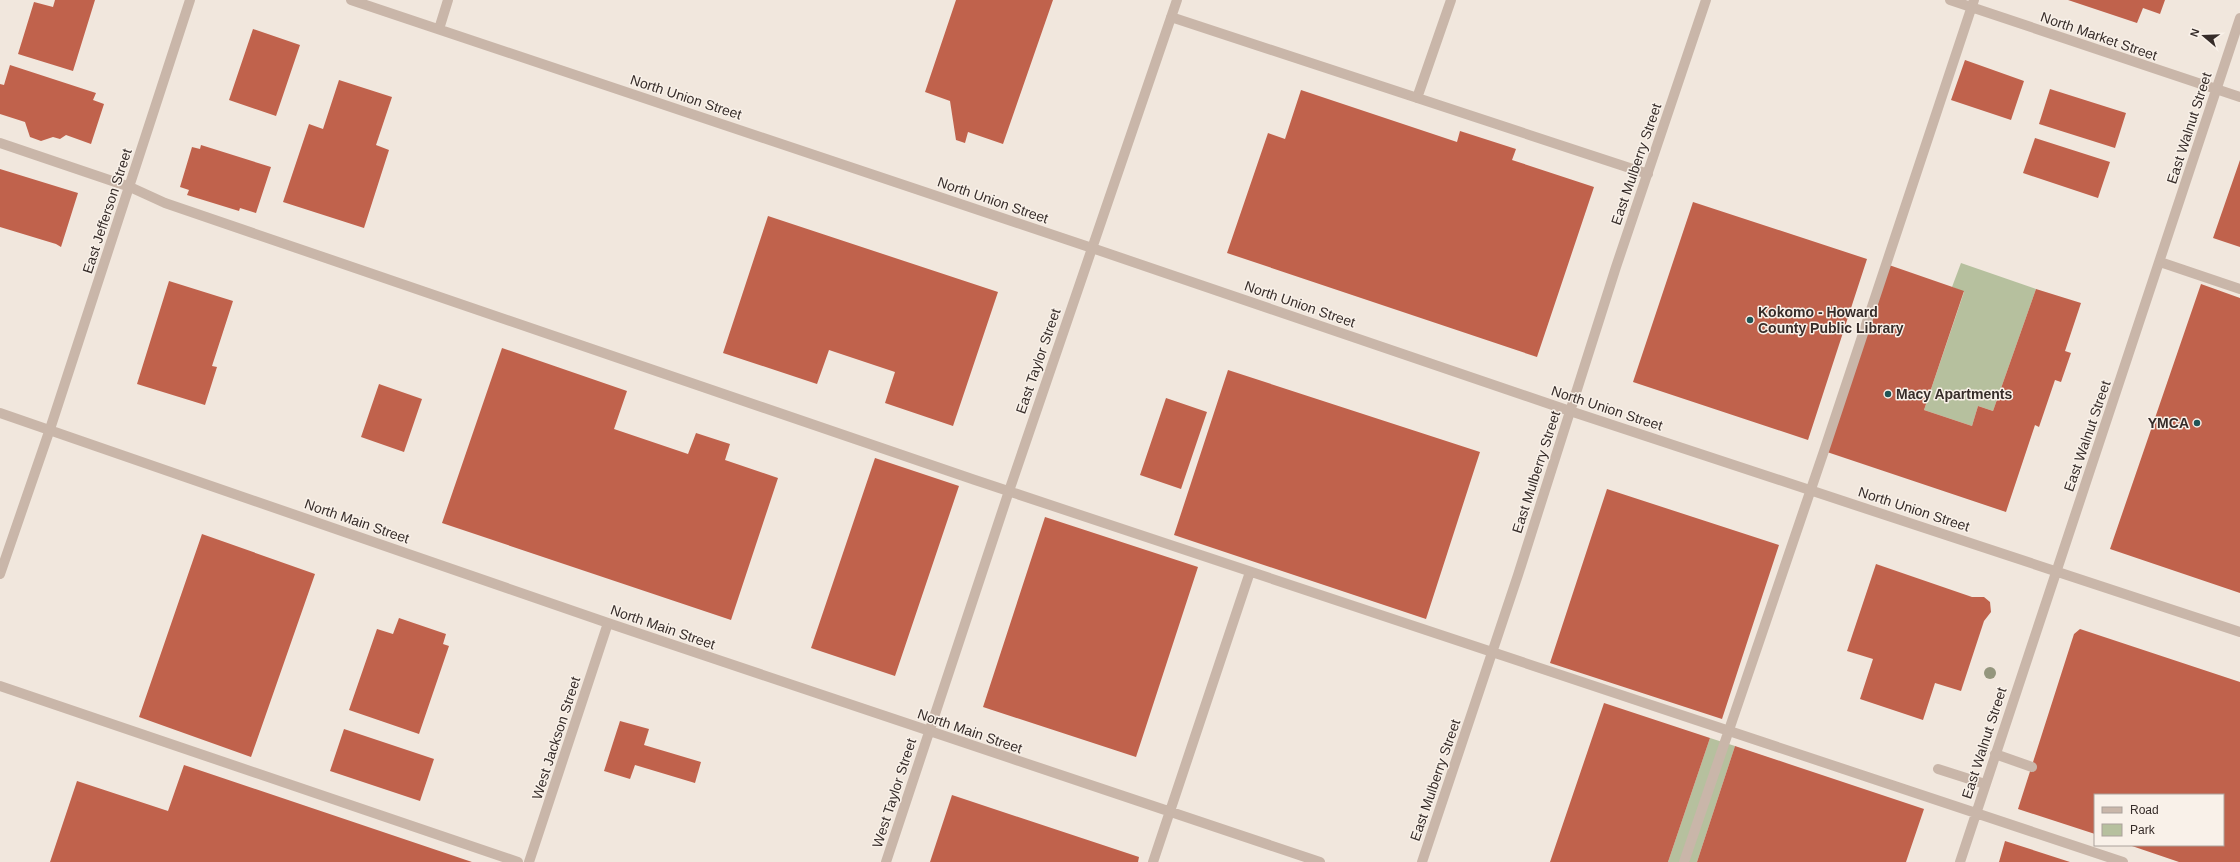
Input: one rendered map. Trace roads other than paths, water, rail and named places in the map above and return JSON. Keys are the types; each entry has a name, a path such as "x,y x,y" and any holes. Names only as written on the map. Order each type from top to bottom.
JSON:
{"street":[{"name":"East Jefferson Street","path":"0,574 50,429 190,0"},
{"name":"North Union Street","path":"351,0 1092,248 1570,411 2240,632"},
{"path":"439,29 448,0"},
{"name":"East Taylor Street","path":"929,732 1009,491 1177,0"},
{"path":"1417,98 1451,0"},
{"name":"East Mulberry Street","path":"1422,862 1706,0"},
{"name":"North Market Street","path":"1950,0 1973,4 2216,90 2240,97"},
{"path":"1684,862 1811,490 1973,4"},
{"path":"1171,17 1648,174"},
{"name":"East Walnut Street","path":"1960,862 2055,570 2160,262 2240,18"},
{"path":"0,144 130,187 173,205 1009,491 2123,862"},
{"path":"2160,262 2240,289"},
{"name":"North Main Street","path":"0,413 50,429 608,623 1320,862"},
{"path":"1152,862 1250,572"},
{"name":"West Jackson Street","path":"529,862 608,623"},
{"path":"0,686 518,862"},
{"name":"West Taylor Street","path":"886,862 929,732"},
{"path":"1995,754 2032,767"},
{"path":"1938,769 1985,784"}],"place":[{"name":"Kokomo - Howard County Public Library","path":"1750,320"},
{"name":"Macy Apartments","path":"1888,394"},
{"name":"YMCA","path":"2197,423"}]}
